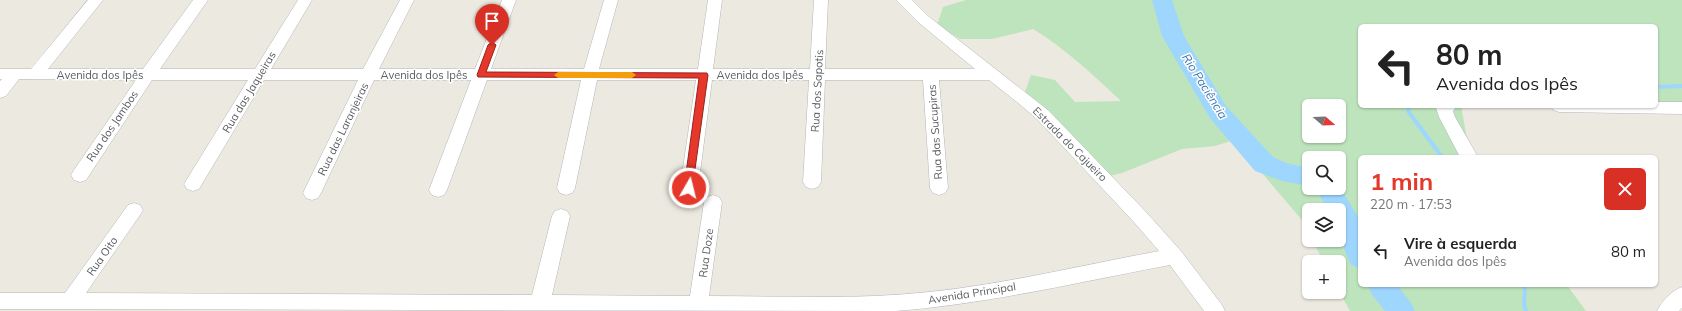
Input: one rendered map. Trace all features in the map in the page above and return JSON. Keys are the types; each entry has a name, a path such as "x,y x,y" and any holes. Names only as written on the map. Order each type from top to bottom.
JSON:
{"street":[{"path":"34,75 96,0"},
{"name":"Rua dos Jambos","path":"80,174 147,75 201,0"},
{"name":"Rua das Jaqueiras","path":"193,184 305,0"},
{"name":"Rua das Laranjeiras","path":"312,193 368,75 407,0"},
{"path":"438,190 509,0"},
{"path":"566,188 590,75 611,0"},
{"path":"689,188 715,0"},
{"name":"Rua dos Sapotis","path":"812,182 821,0"},
{"name":"Estrada do Cajueiro","path":"903,0 923,19 1043,115 1108,182 1174,256 1215,311"},
{"path":"0,92 8,74"},
{"name":"Avenida dos Ipês","path":"8,74 992,75"},
{"name":"Rua das Sucupiras","path":"931,75 939,188"},
{"path":"1444,108 1447,117 1468,155"},
{"path":"1658,108 1682,108"},
{"name":"Rua Doze","path":"698,304 713,202"},
{"name":"Rua Oito","path":"69,302 134,210"},
{"path":"540,303 561,216"},
{"name":"Avenida Principal","path":"0,302 540,303 865,306 930,300 1006,288 1174,256"},
{"path":"1667,311 1682,296"}],"green space":[{"path":"966,0 1682,0 1682,103 1658,102 1658,24 1358,24 1358,108 1461,108 1469,149 1474,155 1358,155 1358,287 1568,287 1586,311 1350,311 1343,299 1346,299 1346,255 1320,255 1316,247 1346,247 1346,203 1302,203 1302,221 1234,140 1215,146 1182,149 1122,173 1109,176 1025,92 1031,75 1055,80 1075,102 1121,101 1090,72 1033,29 992,39 960,39 937,25 943,7"}],"waterway":[{"name":"Rio Paciência","path":"1162,0 1173,36 1218,112 1264,164 1282,172 1302,176"},
{"path":"1658,87 1682,86"},
{"path":"1409,108 1408,111 1441,155"},
{"name":"Rio Paciência","path":"1332,195 1347,219 1358,251"},
{"name":"Rio Paciência","path":"1383,287 1401,311"},
{"path":"1525,287 1524,305 1526,311"}],"slow traffic":[{"path":"558,75 632,75"}],"route":[{"path":"492,45 481,75 704,75 689,188"}]}
